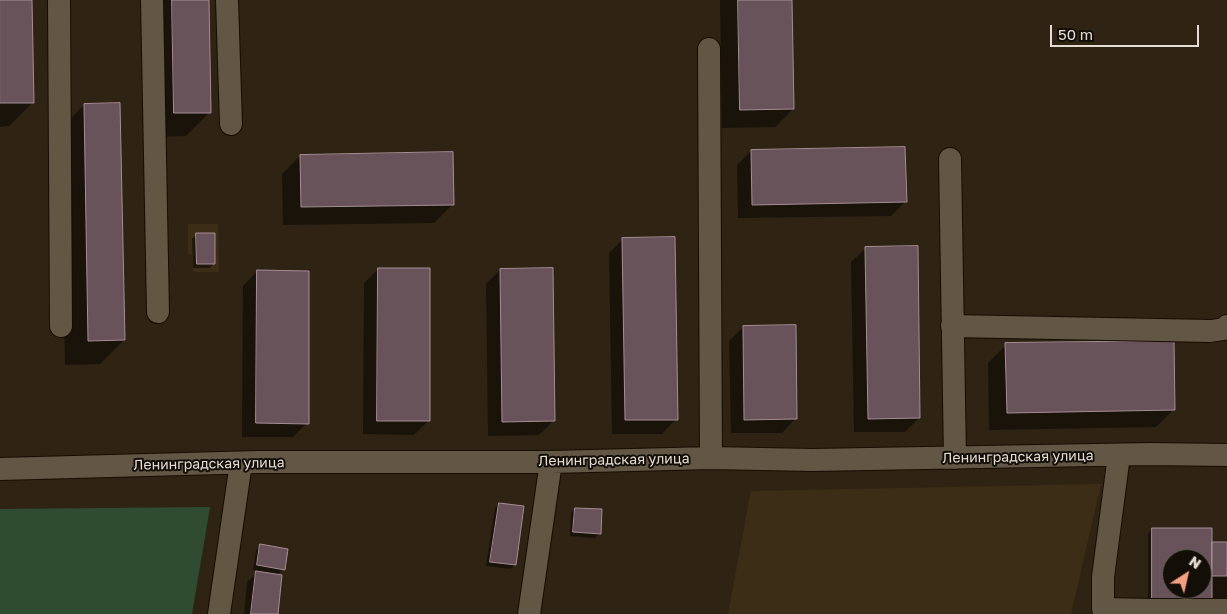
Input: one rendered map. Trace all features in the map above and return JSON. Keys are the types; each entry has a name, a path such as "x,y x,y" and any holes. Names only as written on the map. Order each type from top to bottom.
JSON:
{"street":[{"path":"59,0 61,326"},
{"path":"152,0 158,312"},
{"path":"227,0 231,124"},
{"path":"709,49 711,458"},
{"path":"950,159 956,458"},
{"path":"952,326 1211,331 1224,329 1227,326"},
{"path":"1119,455 1103,577 1103,609 1154,612 1227,610"},
{"name":"Ленинградская улица","path":"0,469 241,463 551,462 711,458 812,460 1227,455"},
{"path":"529,614 551,462"},
{"path":"219,614 241,463"}],"shaded area":[{"path":"188,224 218,224 219,272 193,272 192,255 188,254"},
{"path":"1101,484 1071,614 728,614 751,491"}],"green space":[{"path":"210,507 192,614 0,614 0,509"}],"building":[{"path":"0,0 32,0 34,103 0,103"},
{"path":"172,0 209,0 211,113 174,113"},
{"path":"738,0 792,0 794,109 740,110"},
{"path":"120,103 125,340 88,341 84,104"},
{"path":"905,147 907,202 752,205 751,150"},
{"path":"453,152 454,205 301,207 300,155"},
{"path":"196,233 215,233 215,264 197,264"},
{"path":"675,237 678,420 625,420 622,238"},
{"path":"918,246 920,418 868,419 865,247"},
{"path":"378,268 430,268 430,421 377,421"},
{"path":"553,268 555,421 502,422 500,269"},
{"path":"257,270 309,271 309,424 256,423"},
{"path":"796,325 797,419 744,420 743,326"},
{"path":"1174,341 1175,410 1007,413 1005,343"},
{"path":"499,503 524,506 516,565 490,562"},
{"path":"575,508 602,509 601,534 573,532"},
{"path":"1152,528 1212,528 1212,549 1162,549 1162,599 1152,599"},
{"path":"1212,542 1227,542 1227,576 1212,576"},
{"path":"260,544 288,549 285,570 257,565"},
{"path":"256,571 282,575 278,614 251,614"}]}
